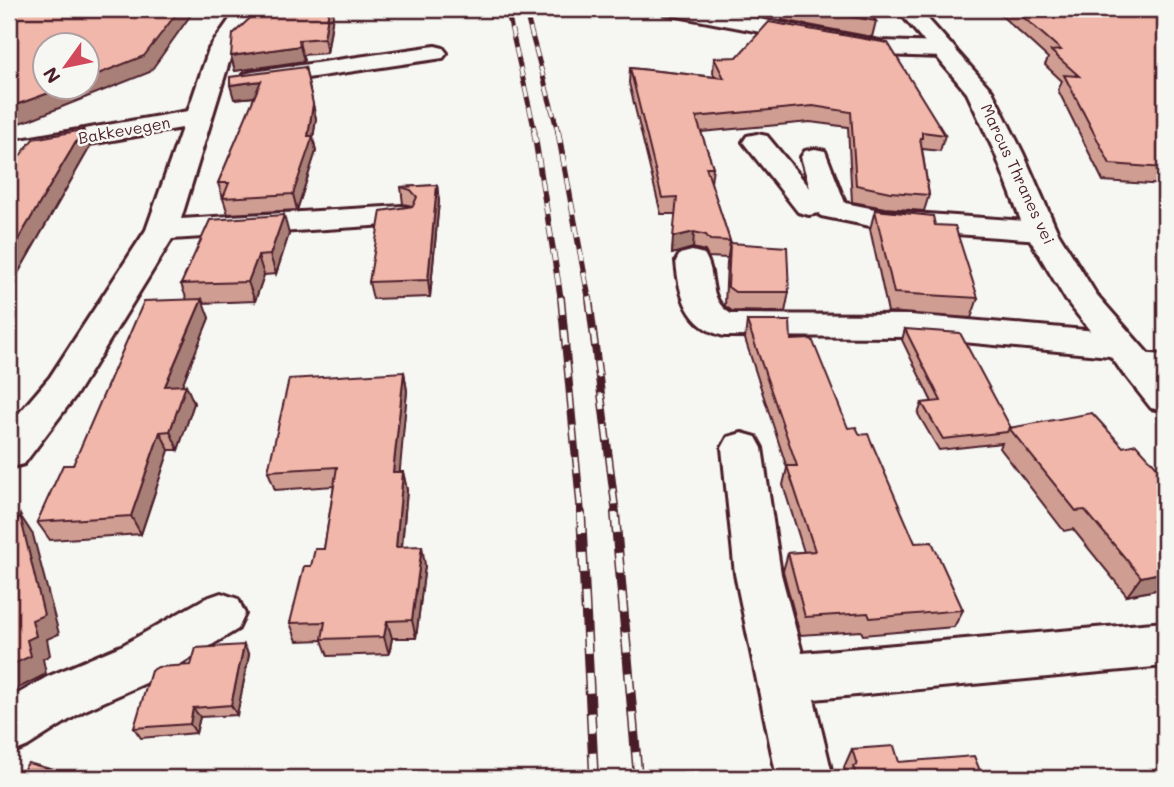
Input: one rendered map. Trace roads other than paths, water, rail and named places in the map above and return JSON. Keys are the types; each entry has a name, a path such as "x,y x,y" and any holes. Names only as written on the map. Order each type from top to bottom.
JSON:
{"street":[{"path":"9,453 63,386 162,230 221,49 248,9"},
{"path":"672,9 880,48 944,50"},
{"name":"Marcus Thranes vei","path":"908,9 979,91 1009,153 1041,231 1083,300 1150,374"},
{"path":"209,85 435,53"},
{"name":"Bakkevegen","path":"9,150 198,117"},
{"path":"757,142 809,206 885,219 1041,231"},
{"path":"809,206 816,158"},
{"path":"162,230 402,215"},
{"path":"692,261 696,291 706,316 724,325 911,326 1150,374"},
{"path":"742,448 758,574 805,778"},
{"path":"9,728 65,694 141,661 221,614"},
{"path":"783,678 1165,645"}],"railway":[{"path":"507,9 535,132"},
{"path":"525,9 558,132"},
{"path":"534,131 561,300"},
{"path":"558,131 589,300"},
{"path":"561,298 581,514"},
{"path":"589,298 616,514"},
{"path":"581,513 594,778"},
{"path":"615,513 638,778"}]}
